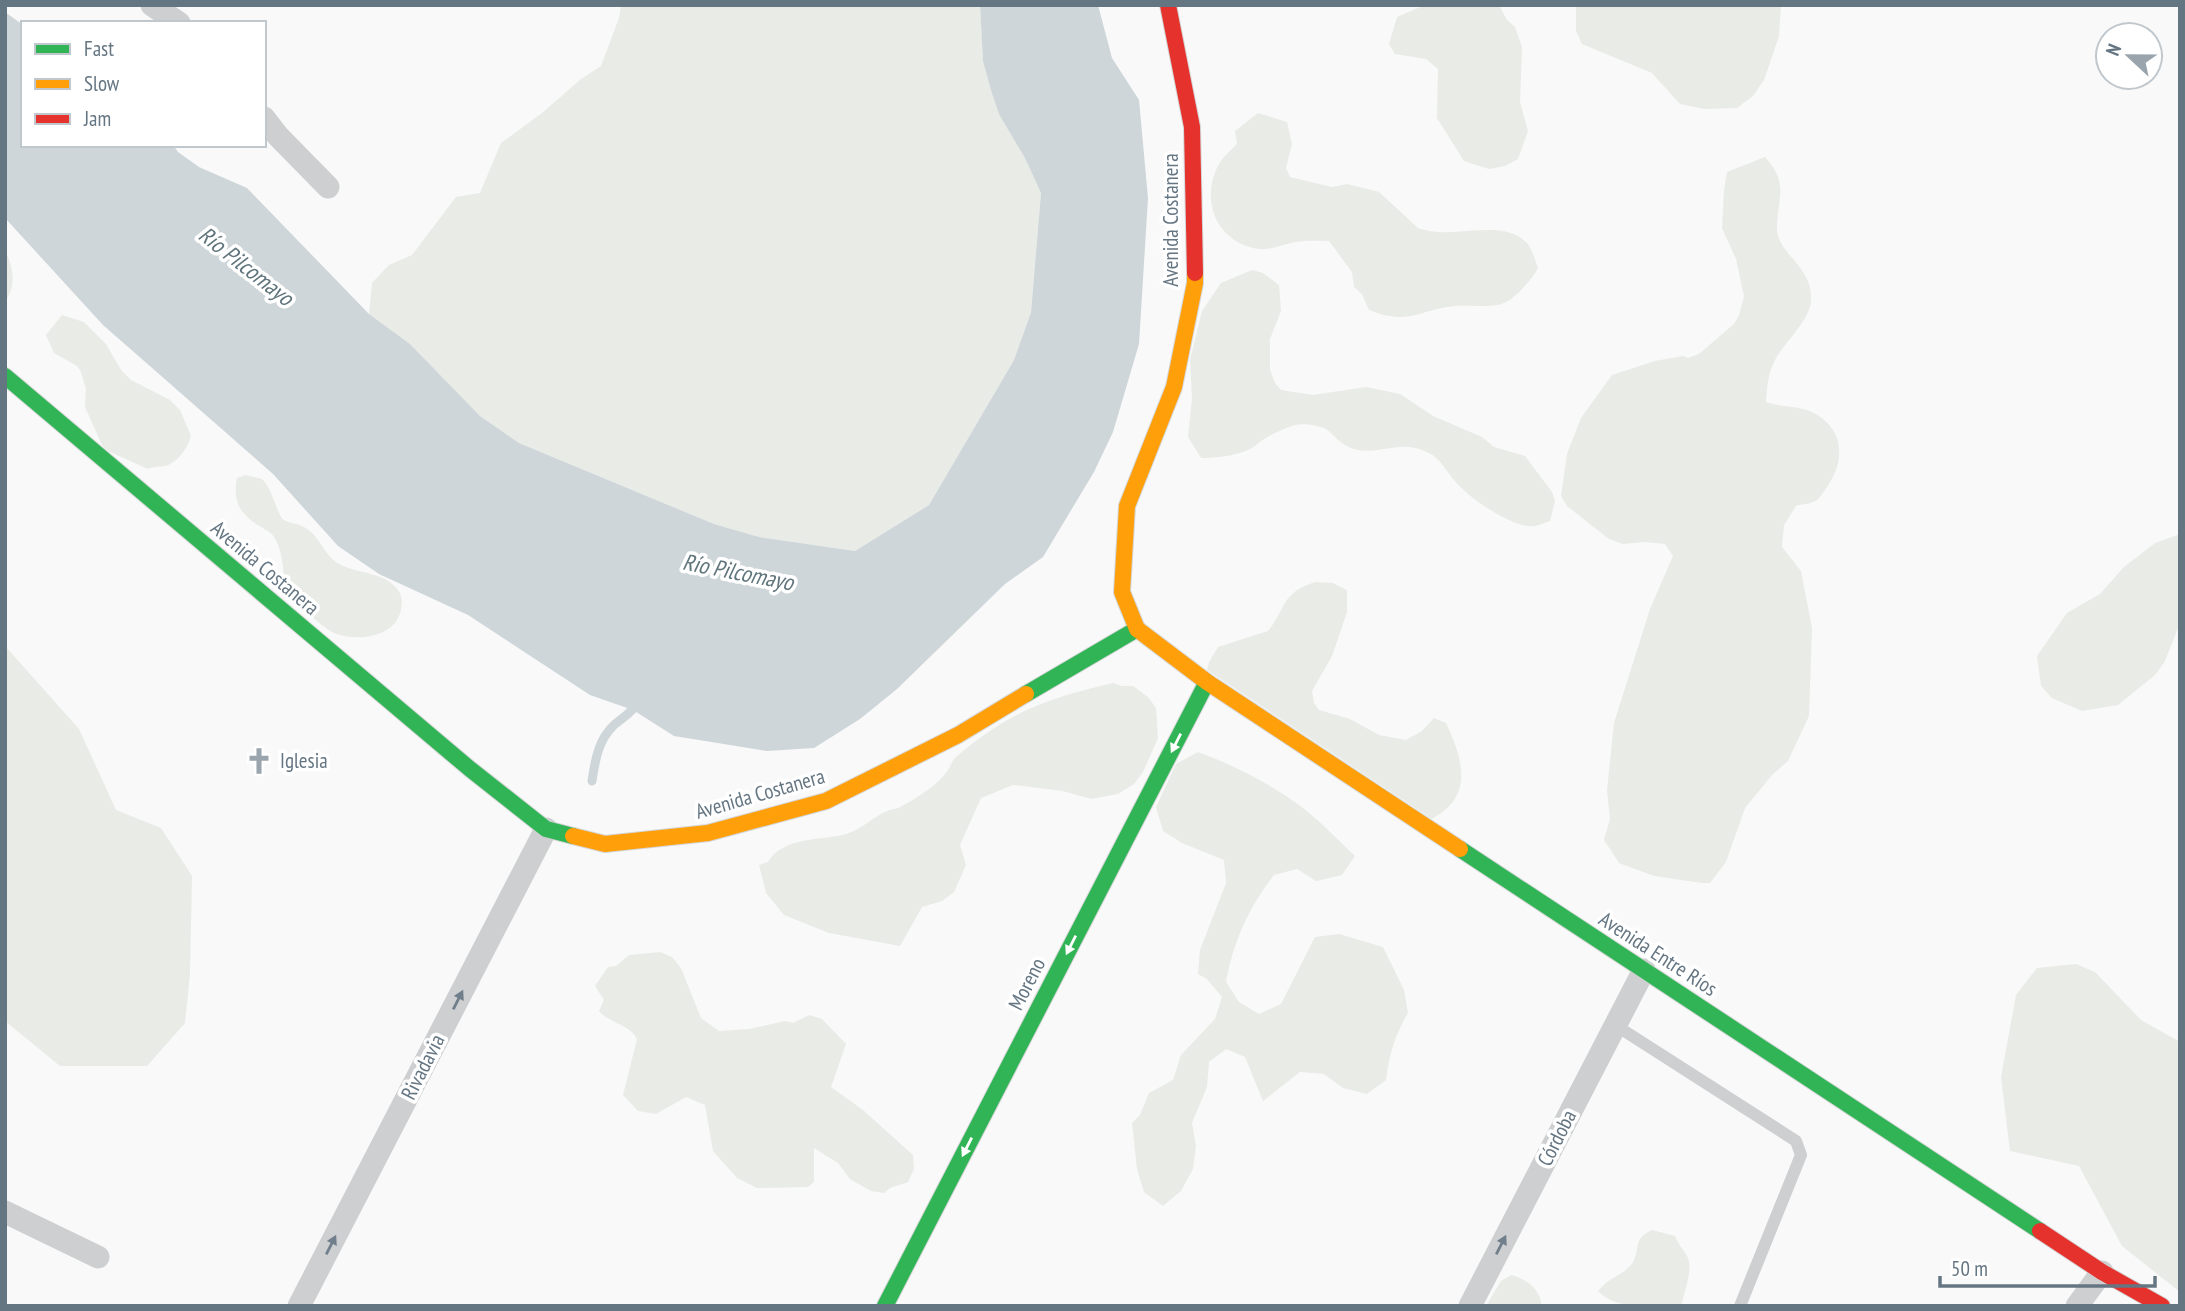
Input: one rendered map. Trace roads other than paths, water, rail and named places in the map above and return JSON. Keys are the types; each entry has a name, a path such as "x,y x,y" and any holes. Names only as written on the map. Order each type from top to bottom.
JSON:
{"street":[{"path":"152,5 176,21"},
{"name":"Avenida Costanera","path":"5,376 470,769 546,829 605,844 708,833 826,801 958,735 1137,629 1122,592 1127,506 1174,387 1195,283 1192,127 1168,5"},
{"path":"266,121 328,187"},
{"name":"Avenida Entre Ríos","path":"1137,629 1207,682 2102,1272 2162,1306"},
{"name":"Moreno","path":"885,1306 1207,682"},
{"name":"Rivadavia","path":"299,1306 546,829"},
{"name":"Córdoba","path":"1470,1306 1644,970"},
{"path":"5,1212 98,1257"},
{"path":"2077,1306 2102,1272"}],"lane":[{"path":"1615,1025 1796,1141 1801,1155 1740,1306"}],"water":[{"name":"Río Pilcomayo","path":"980,5 1098,5 1112,58 1139,100 1148,198 1139,344 1113,432 1094,472 1043,557 1005,584 897,689 860,719 814,748 767,751 674,736 633,710 590,695 468,615 379,574 338,546 273,474 103,325 5,218 5,12 21,24 21,147 174,147 199,167 247,188 369,314 410,344 480,416 519,443 714,524 759,537 855,551 929,505 1014,360 1031,312 1041,193 1025,158 999,114 983,61"}],"waterway":[{"path":"592,781 596,758 604,737 638,702"}],"place":[{"name":"Iglesia","path":"259,761"}]}
